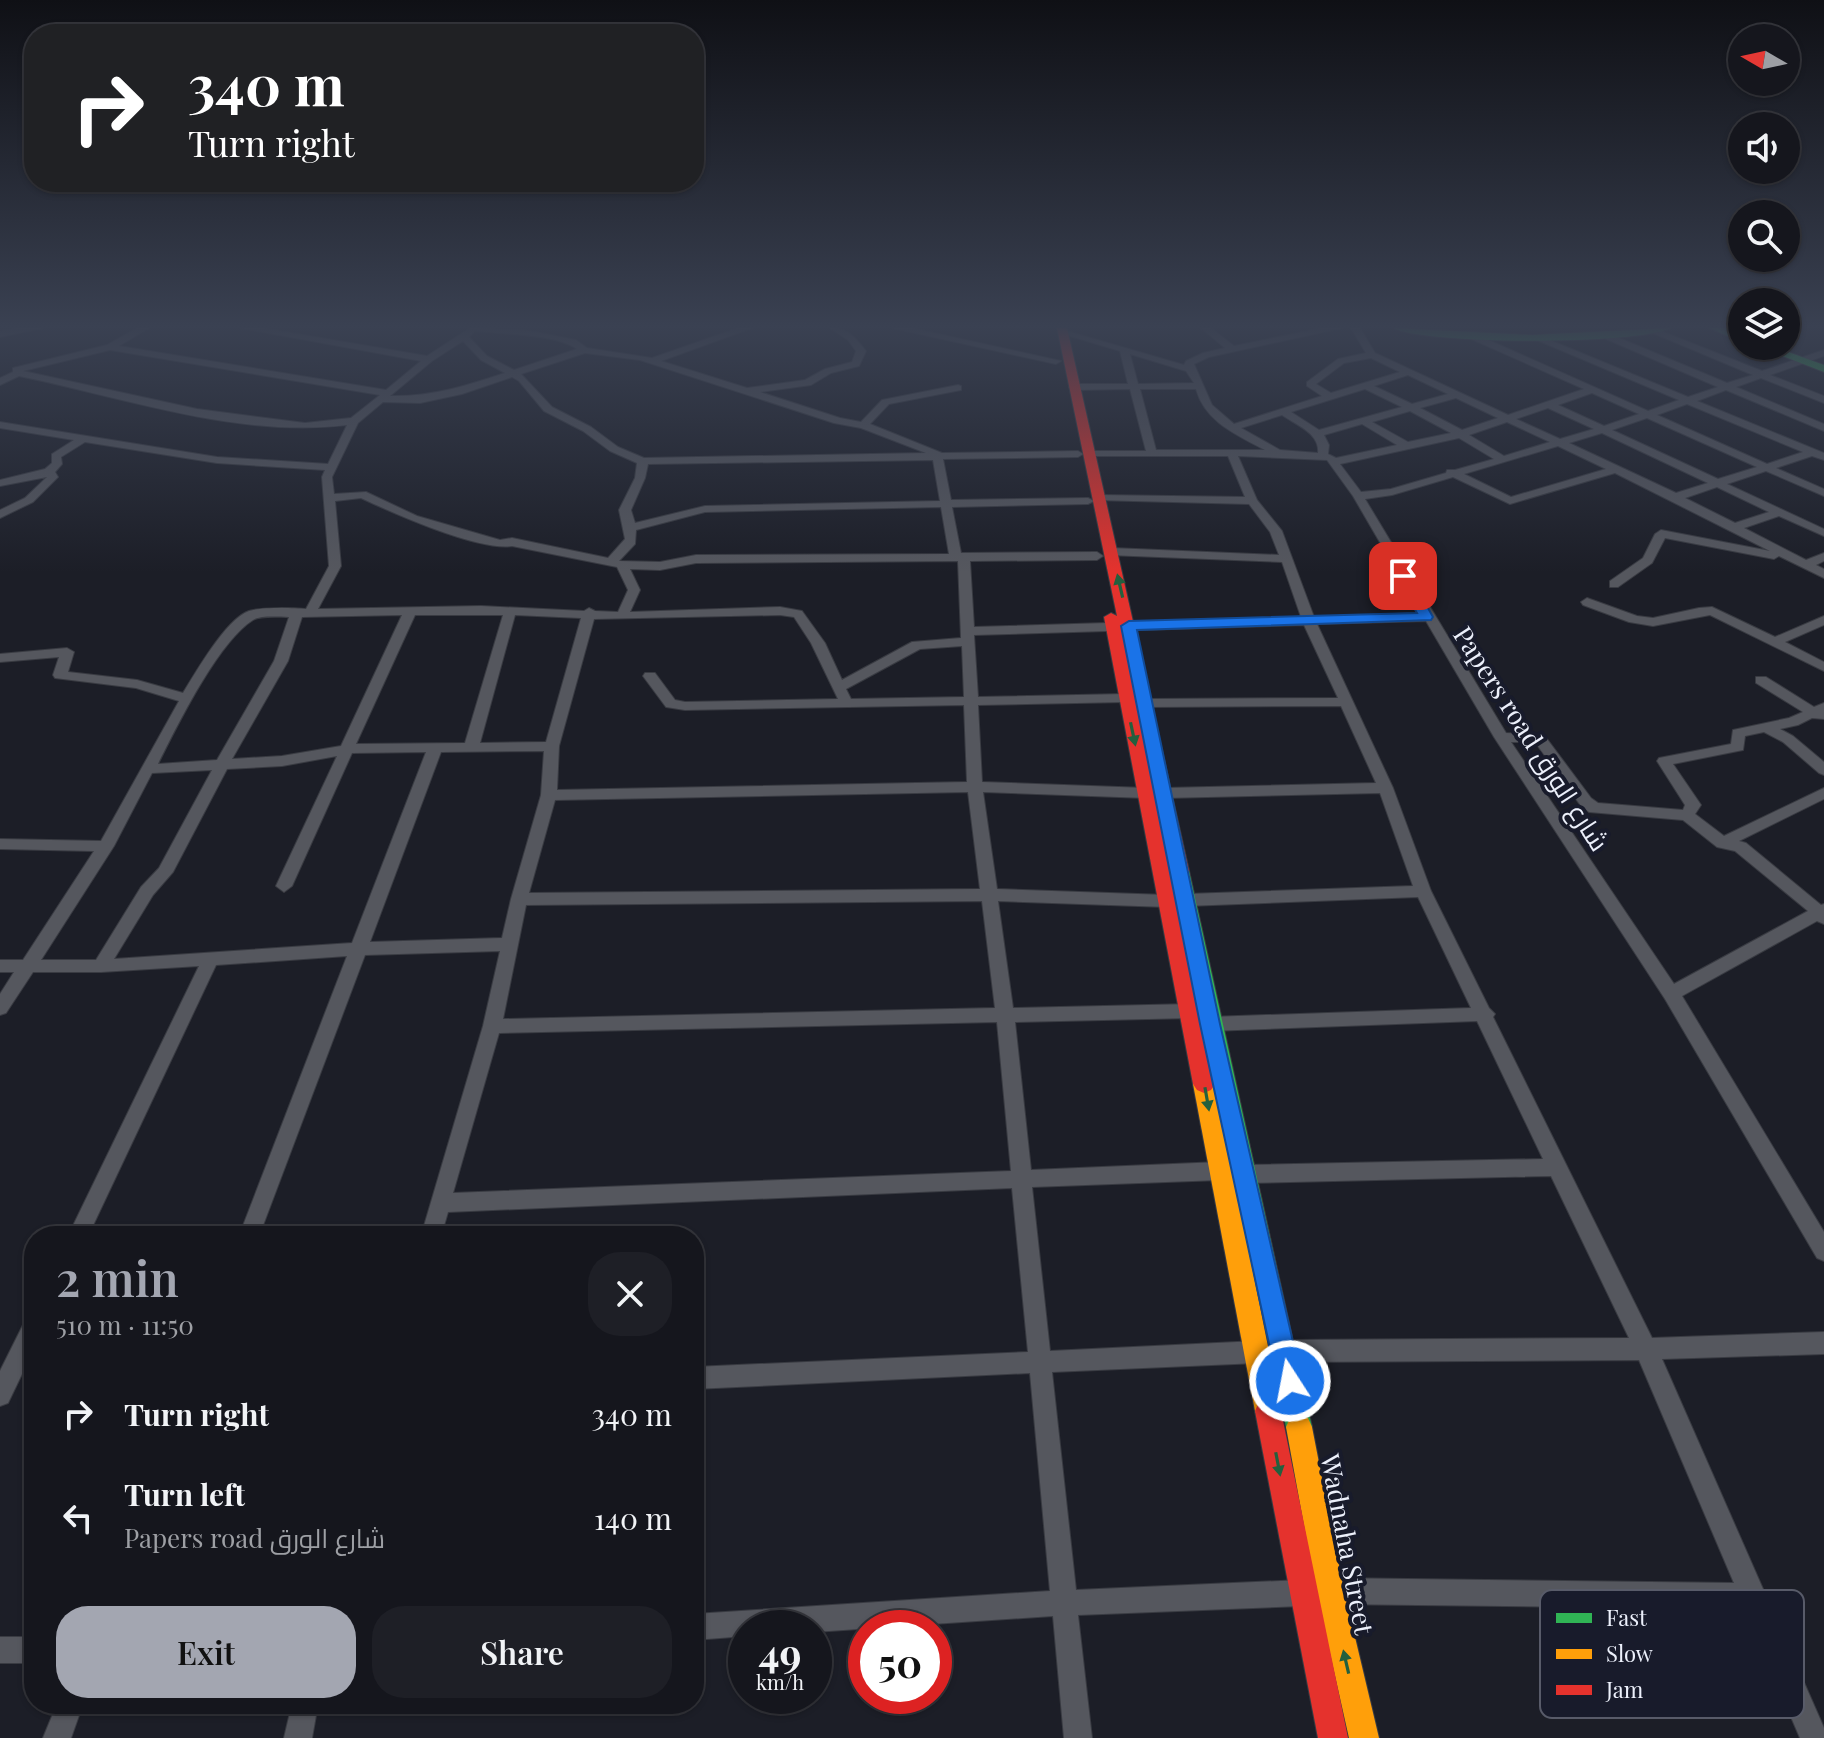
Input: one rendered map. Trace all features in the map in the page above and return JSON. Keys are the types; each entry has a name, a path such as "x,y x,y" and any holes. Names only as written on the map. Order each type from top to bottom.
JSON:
{"main road":[{"path":"1071,409 1085,457"},
{"name":"Wadnaha Street","path":"1077,409 1121,626 1146,703 1155,793 1187,900 1210,1024 1284,1351 1330,1591 1364,1738"},
{"path":"1121,626 1125,698 1155,793 1167,901 1192,1011 1220,1171 1333,1738"}],"street":[{"path":"193,409 307,426 354,421"},
{"path":"101,966 147,891 165,872 281,661 304,612 335,566 329,467 354,421 368,409"},
{"path":"548,409 587,429 614,449 643,461 937,454 1085,457 1279,453 1328,459 1461,434 1535,409"},
{"path":"806,409 863,425 937,454"},
{"path":"863,425 879,409"},
{"path":"1141,409 1152,454"},
{"path":"1210,409 1279,453"},
{"path":"1234,427 1287,409"},
{"path":"1318,434 1403,409"},
{"path":"1415,409 1500,458"},
{"path":"1484,409 1675,497 1824,574"},
{"path":"1560,409 1824,533"},
{"path":"1633,409 1824,493"},
{"path":"1358,496 1392,492 1451,472 1606,429 1660,409"},
{"path":"1710,409 1820,451"},
{"path":"1765,414 1781,409"},
{"path":"1778,410 1824,428"},
{"path":"1282,411 1318,434 1328,459"},
{"path":"1740,422 1753,418"},
{"path":"1362,420 1405,445"},
{"path":"0,425 217,460 329,467"},
{"path":"0,438 20,428"},
{"path":"0,483 49,471 57,464 56,456 86,437"},
{"path":"1675,497 1765,465 1820,451"},
{"path":"937,454 960,557 975,787 1005,1016 1078,1738"},
{"path":"1232,454 1252,501 1276,531 1310,623 1386,788 1423,891 1486,1014 1646,1349 1749,1590"},
{"name":"Papers road شارع الورق","path":"1328,459 1358,496 1426,617 1501,737 1671,994 1824,1251"},
{"path":"616,564 632,539 633,527 625,510 640,478 643,461"},
{"path":"1451,472 1510,501 1616,469"},
{"path":"0,515 29,500 53,477 49,471"},
{"path":"329,498 362,494 413,518 500,544 512,542 616,564 660,566 696,559 1105,554 1287,559"},
{"path":"633,527 705,509 1094,499 1252,501"},
{"path":"1733,528 1780,512"},
{"path":"1614,584 1648,560 1661,534 1786,556"},
{"path":"1805,565 1824,557"},
{"path":"616,564 634,590 622,616"},
{"path":"1587,602 1648,622 1663,621 1698,610 1712,611 1824,667"},
{"path":"0,1008 106,846 187,699 243,619 252,614 589,612 622,616 780,611 798,614 818,643 842,694"},
{"path":"284,886 410,612"},
{"path":"471,748 510,612"},
{"path":"433,1226 492,1026 519,899 549,795 552,746 589,612"},
{"path":"842,694 917,645 967,636 1121,626 1310,623 1426,617"},
{"path":"1775,642 1824,620"},
{"path":"0,658 67,652 60,675 137,684 187,699"},
{"path":"650,676 671,704 842,694 970,701 1125,698"},
{"path":"1761,680 1821,713"},
{"path":"1146,703 1344,702"},
{"path":"1687,815 1693,805 1664,761 1738,747 1738,733 1821,713"},
{"path":"1767,728 1788,739 1824,770"},
{"path":"1501,737 1539,738 1586,802 1594,808 1687,815 1723,843 1740,847 1823,914 1671,994"},
{"path":"149,769 223,762 282,761 349,749 552,746"},
{"path":"253,1226 435,749"},
{"path":"549,795 975,787 1155,793 1386,788"},
{"path":"1723,843 1824,793"},
{"path":"0,844 106,846"},
{"path":"1187,900 1423,891"},
{"path":"519,899 990,895 1167,901"},
{"path":"0,966 101,966 358,949 510,944"},
{"path":"83,1226 210,960"},
{"path":"492,1026 1192,1011"},
{"path":"1210,1024 1486,1014"},
{"path":"1245,1174 1558,1167"},
{"path":"439,1203 1220,1171"},
{"path":"1284,1351 1646,1349 1824,1343"},
{"path":"0,1395 24,1346"},
{"path":"704,1378 1258,1352"},
{"path":"1330,1591 1540,1593"},
{"path":"704,1626 1064,1603 1302,1593"},
{"path":"0,1650 24,1650"},
{"path":"57,1738 66,1714"},
{"path":"298,1738 303,1714"},
{"path":"1804,1715 1814,1738"}],"traffic: fast":[{"path":"1180,871 1299,1427"}],"traffic: slow":[{"path":"1204,1084 1268,1411"},
{"path":"1299,1427 1330,1591 1364,1738"}],"traffic: jam":[{"path":"1080,409 1180,871"},
{"path":"1111,617 1204,1084"},
{"path":"1268,1411 1333,1738"}],"route":[{"path":"1290,1381 1210,1024 1129,626 1310,623 1426,617 1403,576"}]}
